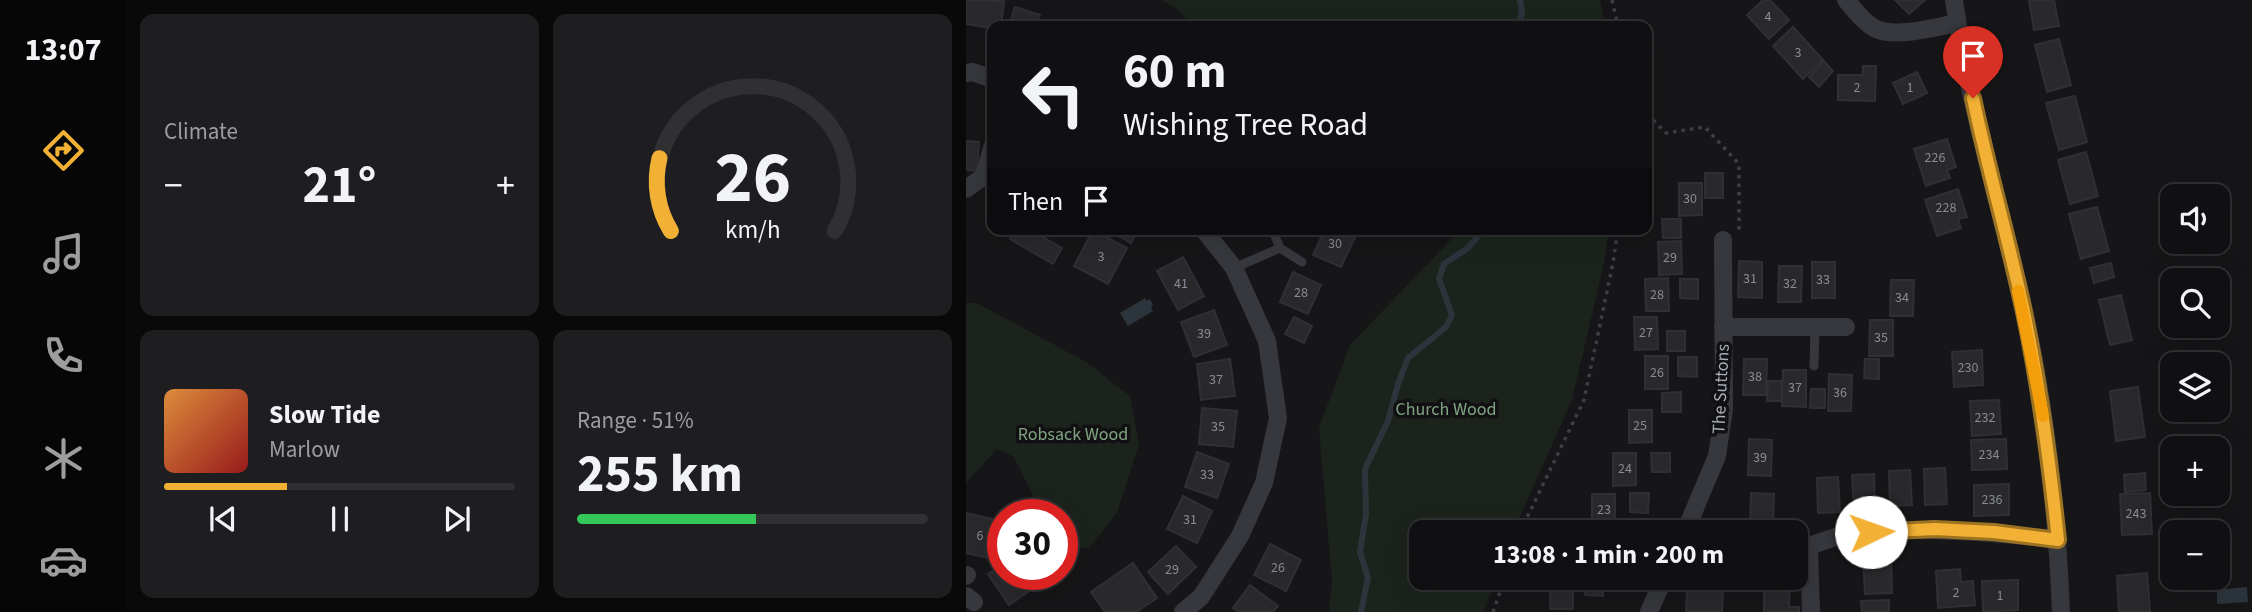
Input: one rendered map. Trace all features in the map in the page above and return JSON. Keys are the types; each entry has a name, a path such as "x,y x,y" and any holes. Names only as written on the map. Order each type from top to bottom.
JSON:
{"street":[{"path":"1846,0 1863,20 1876,29 1891,33 1957,23"},
{"path":"1954,0 1989,173 2024,312 2048,447 2058,540 2061,612"},
{"path":"966,72 987,77"},
{"path":"966,188 987,178"},
{"path":"1182,612 1201,597 1240,536 1264,483 1278,418 1267,341 1234,268 1208,235"},
{"name":"The Suttons","path":"1692,520 1717,456 1724,409 1723,240"},
{"name":"The Suttons","path":"1723,327 1846,327"},
{"path":"1808,546 1850,533 1935,529 1994,532 2058,540"},
{"path":"1649,612 1659,590"},
{"path":"1808,590 1811,612"}],"lane":[{"path":"1275,235 1280,248 1302,262"},
{"path":"1234,268 1280,248"},
{"path":"1814,366 1815,327"}],"path":[{"path":"1612,0 1617,21"},
{"path":"1652,119 1666,132 1704,127 1739,164 1739,234 1734,239 1723,240"},
{"path":"1526,520 1584,400 1617,235"},
{"path":"1493,612 1501,590"}],"green space":[{"path":"1162,0 1600,0 1604,21 1189,21"},
{"name":"Church Wood","path":"1455,235 1608,235 1572,400 1518,520 1409,520 1409,590 1492,590 1484,612 1329,612 1332,581 1319,428 1350,345"},
{"name":"Robsack Wood","path":"966,303 977,303 1086,362 1130,396 1139,444 1117,513 1089,548 1078,548 1078,499 1035,499 1014,457 997,449 966,483"}],"shaded area":[{"path":"1145,298 1147,301 1150,299 1153,311 1128,326 1120,313"},
{"path":"2247,587 2248,602 2217,604 2217,590"}],"building":[{"path":"966,0 1004,1 1002,21 987,21 987,27 966,24"},
{"path":"1763,0 1770,0 1789,20 1769,39 1747,15"},
{"path":"1895,0 1925,0 1909,14"},
{"path":"2029,0 2054,0 2059,26 2034,30"},
{"path":"1015,7 1040,15 1038,21 1011,21"},
{"path":"1793,27 1823,60 1803,79 1773,46"},
{"path":"2059,39 2071,85 2047,92 2035,45"},
{"path":"1824,61 1833,71 1819,87 1809,77"},
{"path":"1863,66 1876,66 1875,101 1838,100 1838,75 1863,75"},
{"path":"1917,72 1927,93 1903,104 1893,83"},
{"path":"2075,96 2087,142 2059,150 2046,103"},
{"path":"1947,139 1956,167 1947,170 1950,178 1926,186 1914,149"},
{"path":"966,141 979,142 977,171 966,170"},
{"path":"2086,152 2098,196 2070,204 2058,160"},
{"path":"1705,173 1723,173 1723,198 1705,198"},
{"path":"1679,183 1702,183 1702,215 1679,216"},
{"path":"1958,189 1967,217 1958,219 1961,228 1937,236 1925,200"},
{"path":"2097,207 2109,251 2081,259 2069,214"},
{"path":"1662,219 1681,219 1681,238 1663,238"},
{"path":"1012,235 1039,235 1062,248 1053,264 1010,239"},
{"path":"1090,235 1102,235 1127,248 1108,284 1074,266"},
{"path":"1117,235 1136,235 1131,243"},
{"path":"1322,235 1356,235 1341,267 1313,255"},
{"path":"1681,241 1682,274 1659,275 1658,242"},
{"path":"1183,257 1204,296 1178,310 1157,271"},
{"path":"1739,261 1762,262 1762,298 1738,297"},
{"path":"1812,262 1835,262 1835,298 1812,298"},
{"path":"2111,263 2114,277 2094,283 2090,268"},
{"path":"1779,266 1802,266 1801,302 1778,302"},
{"path":"1293,272 1321,285 1308,314 1280,302"},
{"path":"1668,278 1669,311 1646,311 1645,279"},
{"path":"1680,279 1698,279 1698,299 1680,298"},
{"path":"1891,280 1914,280 1913,316 1890,316"},
{"path":"2121,295 2132,340 2110,345 2099,300"},
{"path":"1214,310 1227,345 1194,357 1181,322"},
{"path":"1294,317 1312,326 1304,343 1285,334"},
{"path":"1634,317 1657,317 1658,349 1635,350"},
{"path":"1870,320 1893,320 1893,356 1869,356"},
{"path":"1667,331 1685,331 1685,351 1667,351"},
{"path":"1982,350 1983,385 1954,387 1952,352"},
{"path":"1645,356 1668,356 1668,389 1645,389"},
{"path":"1678,357 1697,357 1697,377 1678,376"},
{"path":"1230,359 1235,396 1201,400 1197,364"},
{"path":"1744,359 1767,359 1766,395 1743,395"},
{"path":"1865,359 1879,359 1879,379 1864,378"},
{"path":"1783,370 1806,370 1806,407 1782,406"},
{"path":"1829,374 1852,375 1851,411 1828,411"},
{"path":"1768,381 1782,381 1782,401 1767,401"},
{"path":"2138,387 2145,437 2116,441 2110,391"},
{"path":"1811,389 1825,389 1825,408 1810,408"},
{"path":"1681,392 1681,412 1662,412 1662,393"},
{"path":"1999,400 2001,434 1972,436 1970,401"},
{"path":"1202,408 1237,411 1233,447 1199,444"},
{"path":"1629,410 1652,410 1652,442 1629,443"},
{"path":"1749,439 1772,440 1771,476 1748,475"},
{"path":"2006,439 2007,469 1972,470 1971,440"},
{"path":"1197,452 1229,464 1217,498 1185,487"},
{"path":"1613,453 1636,453 1636,485 1613,486"},
{"path":"1651,453 1670,453 1670,472 1652,472"},
{"path":"1945,468 1947,504 1925,505 1924,469"},
{"path":"1910,470 1912,505 1890,506 1889,471"},
{"path":"2145,473 2146,490 2125,492 2124,475"},
{"path":"1874,474 1875,509 1854,510 1852,475"},
{"path":"1838,477 1840,512 1818,513 1817,478"},
{"path":"2009,484 2009,515 1974,516 1974,485"},
{"path":"1630,493 1649,493 1648,513 1630,512"},
{"path":"1751,493 1774,494 1773,520 1750,520"},
{"path":"2150,493 2152,534 2122,535 2120,494"},
{"path":"1592,494 1615,494 1615,520 1592,520"},
{"path":"1183,496 1212,511 1197,543 1167,529"},
{"path":"966,513 987,518 987,558 966,553"},
{"path":"1270,544 1301,560 1286,591 1254,575"},
{"path":"1176,546 1196,567 1168,594 1148,572"},
{"path":"1891,554 1892,593 1865,594 1863,555"},
{"path":"1133,563 1157,598 1136,612 1105,612 1091,592"},
{"path":"1960,569 1961,582 1973,581 1975,605 1938,608 1936,571"},
{"path":"2147,573 2150,612 2119,612 2117,576"},
{"path":"2018,580 2018,610 1983,612 1982,581"},
{"path":"1250,585 1278,606 1273,612 1239,612 1233,608"},
{"path":"999,590 1031,590 1009,605"},
{"path":"1550,590 1573,590 1573,609 1550,609"},
{"path":"1585,590 1603,590 1603,596 1585,595"},
{"path":"1687,590 1723,590 1722,612 1686,612"},
{"path":"1764,590 1790,590 1789,607 1799,607 1799,612 1764,612"},
{"path":"1889,600 1889,612 1862,612 1861,601"}],"waterway":[{"path":"1520,0 1522,13 1520,21"},
{"path":"1361,612 1368,578 1360,552 1366,514 1365,469 1388,421 1408,358 1446,327 1452,315 1439,279 1444,264 1468,248 1479,235"}],"slow traffic":[{"path":"2018,291 2043,416"}],"route":[{"path":"1871,532 1935,529 1994,532 2058,540 2048,447 2024,312 1973,98"}]}
